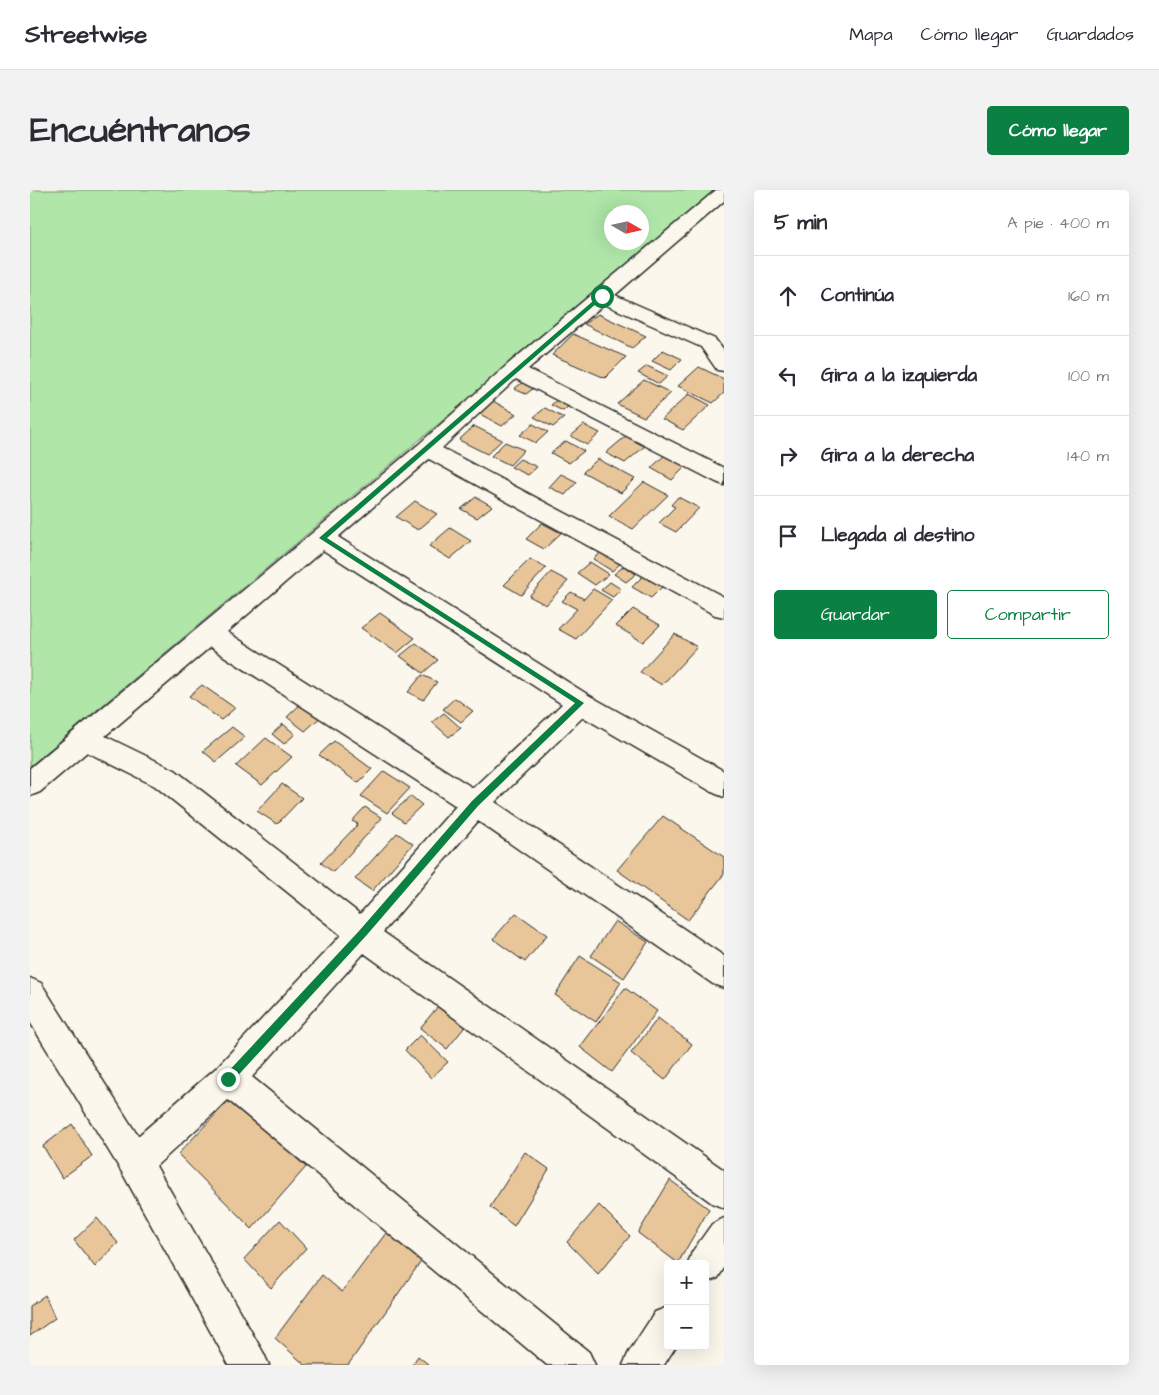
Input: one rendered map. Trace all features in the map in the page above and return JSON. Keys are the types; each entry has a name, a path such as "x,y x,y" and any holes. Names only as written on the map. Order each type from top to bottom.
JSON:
{"street":[{"path":"30,784 427,449 514,370 722,197"},
{"path":"602,296 708,343 724,365"},
{"path":"514,370 724,477"},
{"path":"427,449 724,608"},
{"path":"322,538 580,703 724,785"},
{"path":"208,633 475,804 724,974"},
{"path":"135,1162 228,1079 362,934 475,804 580,703"},
{"path":"84,738 165,778 362,934 724,1191"},
{"path":"30,992 135,1162 250,1365"},
{"path":"228,1079 576,1365"},
{"path":"708,1260 724,1236"},
{"path":"642,1365 664,1331"}],"green space":[{"path":"30,190 718,190 649,248 649,205 604,205 604,250 646,250 30,766"}],"building":[{"path":"598,314 646,336 632,348 584,324"},
{"path":"573,334 626,357 605,378 552,355"},
{"path":"663,350 682,359 671,370 652,361"},
{"path":"647,366 668,376 659,384 638,373"},
{"path":"699,367 724,379 724,393 713,403 678,386"},
{"path":"644,380 671,393 644,417 617,404"},
{"path":"523,382 534,388 526,394 514,389"},
{"path":"689,394 710,405 683,430 662,419"},
{"path":"557,400 569,406 563,411 551,405"},
{"path":"493,401 516,414 502,426 478,413"},
{"path":"545,408 564,418 553,427 534,417"},
{"path":"533,424 548,432 536,443 520,435"},
{"path":"584,425 600,433 587,445 571,436"},
{"path":"474,426 502,440 487,454 459,440"},
{"path":"626,436 645,446 625,463 606,453"},
{"path":"566,441 584,451 569,463 551,453"},
{"path":"505,442 524,450 510,465 491,456"},
{"path":"667,453 688,464 672,480 651,468"},
{"path":"520,459 537,467 528,475 511,467"},
{"path":"598,459 635,479 621,493 583,472"},
{"path":"561,474 577,482 565,495 549,487"},
{"path":"644,482 668,495 633,529 609,516"},
{"path":"476,497 492,506 477,518 461,509"},
{"path":"678,497 699,508 676,532 659,523 675,507 671,505"},
{"path":"415,501 437,514 418,530 396,517"},
{"path":"542,523 561,533 544,549 526,539"},
{"path":"450,528 471,541 450,559 429,546"},
{"path":"603,550 622,562 612,571 593,559"},
{"path":"530,559 546,568 521,595 504,585"},
{"path":"590,562 609,574 595,585 577,573"},
{"path":"624,566 636,574 626,582 614,574"},
{"path":"551,572 568,581 546,605 529,596"},
{"path":"647,572 666,583 651,598 632,587"},
{"path":"610,582 621,589 613,597 601,590"},
{"path":"593,589 612,600 576,639 558,629 577,609 562,601 571,592 584,599"},
{"path":"633,609 660,625 643,642 616,626"},
{"path":"380,613 415,638 397,653 361,628"},
{"path":"675,634 697,647 662,685 640,672"},
{"path":"416,643 438,660 423,673 400,656"},
{"path":"422,675 437,682 423,700 408,692"},
{"path":"202,685 235,708 221,720 189,696"},
{"path":"455,698 473,711 461,722 443,709"},
{"path":"304,701 323,715 305,731 287,717"},
{"path":"444,713 461,728 449,737 432,722"},
{"path":"283,724 295,734 284,744 272,734"},
{"path":"232,727 245,737 216,762 203,751"},
{"path":"266,738 292,757 262,785 236,766"},
{"path":"334,741 372,769 358,783 319,755"},
{"path":"384,771 410,788 387,813 361,796"},
{"path":"282,784 302,798 277,824 257,811"},
{"path":"411,796 422,805 404,822 392,813"},
{"path":"365,807 382,818 333,872 321,863 358,824 352,821"},
{"path":"663,816 724,857 724,874 688,920 617,870"},
{"path":"397,833 413,844 372,891 355,879"},
{"path":"516,913 547,935 525,962 493,939"},
{"path":"615,921 648,942 624,978 591,956"},
{"path":"580,956 621,982 596,1022 555,995"},
{"path":"625,988 657,1011 612,1072 580,1047"},
{"path":"445,998 472,1018 447,1049 420,1028"},
{"path":"658,1018 692,1044 665,1080 631,1053"},
{"path":"420,1035 448,1062 431,1078 405,1050"},
{"path":"232,1097 306,1167 252,1229 178,1154"},
{"path":"72,1124 92,1156 62,1178 43,1146"},
{"path":"525,1152 549,1169 514,1226 490,1207"},
{"path":"670,1180 709,1209 680,1260 674,1260 638,1233"},
{"path":"599,1205 630,1236 598,1274 567,1242"},
{"path":"97,1218 118,1243 95,1267 74,1240"},
{"path":"280,1220 306,1248 271,1288 244,1259"},
{"path":"395,1221 429,1250 348,1365 305,1365 275,1338 322,1275 342,1292"},
{"path":"45,1295 55,1318 30,1336 30,1306"},
{"path":"418,1356 429,1365 412,1365"}],"route":[{"path":"228,1079 362,934 475,804 580,703 322,538 427,449 514,370 602,296"}]}
